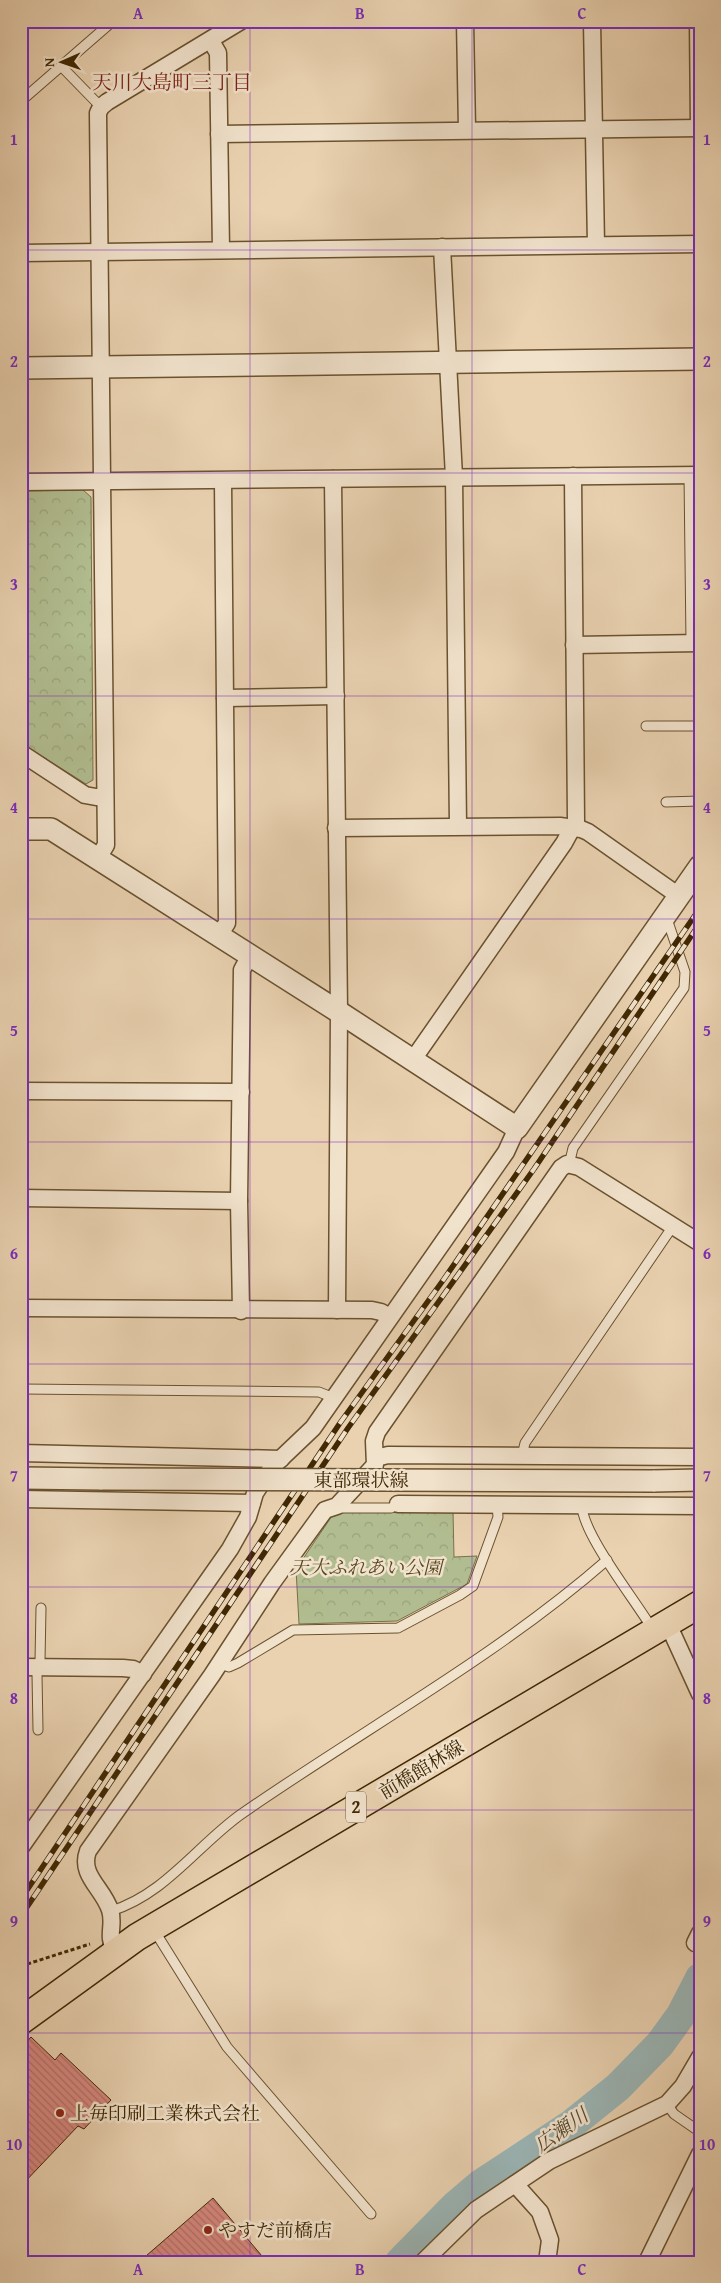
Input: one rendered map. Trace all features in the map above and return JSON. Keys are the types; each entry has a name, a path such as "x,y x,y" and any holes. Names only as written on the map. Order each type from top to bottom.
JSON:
{"main road":[{"name":"前橋館林線","path":"21,2021 106,1946 152,1928 700,1604"}],"street":[{"path":"98,858 106,845 98,113 100,107 241,21"},
{"path":"465,21 467,130"},
{"path":"592,21 596,245"},
{"path":"219,134 700,128 698,21"},
{"path":"211,41 218,53 221,250"},
{"path":"21,252 700,244"},
{"path":"442,247 454,477 458,826"},
{"path":"21,368 700,359"},
{"path":"21,482 694,475"},
{"path":"412,1061 573,828 577,813 573,476"},
{"path":"334,480 339,1012 337,1310"},
{"path":"219,936 227,922 223,481"},
{"path":"574,645 695,643"},
{"path":"225,698 336,696"},
{"path":"21,753 85,795 96,798 105,797"},
{"path":"336,828 458,826 573,828 588,832 679,896"},
{"path":"21,829 51,829 339,1012 517,1128"},
{"path":"21,1847 230,1549 248,1517 255,1493 272,1467 306,1436 334,1398 506,1152 517,1128 700,866"},
{"path":"241,1311 239,1200 242,970 250,955"},
{"path":"21,1091 241,1092"},
{"path":"106,1946 110,1935 111,1911 86,1866 88,1851 219,1664 272,1583 322,1514 325,1510 337,1506 376,1465 374,1441 377,1432 561,1168 569,1164 579,1167 700,1243"},
{"path":"21,1198 239,1200"},
{"path":"21,1308 241,1311 372,1310 390,1317"},
{"path":"21,1453 280,1459"},
{"path":"376,1458 388,1455 700,1457"},
{"name":"東部環状線","path":"21,1478 102,1480 700,1480"},
{"path":"21,1500 252,1504"},
{"path":"398,1504 700,1506"},
{"path":"660,1628 700,1694"},
{"path":"21,1667 123,1668 133,1669 143,1674"},
{"path":"423,2262 476,2210 549,2161 667,2104 683,2086 700,2057"},
{"path":"648,2262 700,2154"},
{"path":"515,2184 540,2212 550,2240 547,2262"}],"lane":[{"path":"21,101 113,21"},
{"path":"61,66 100,107"},
{"path":"694,475 695,643"},
{"path":"646,726 700,726"},
{"path":"666,802 700,801"},
{"path":"569,1164 573,1148 684,988 686,977 683,965 672,927 665,914"},
{"path":"522,1456 525,1443 672,1226"},
{"path":"21,1390 319,1392 334,1398"},
{"path":"337,1506 342,1508 391,1508 398,1504"},
{"path":"219,1664 229,1667 238,1663 293,1630 398,1628 460,1594 473,1586 498,1517 497,1505"},
{"path":"582,1506 583,1518 607,1560 660,1628"},
{"path":"111,1911 131,1904 149,1893 239,1816 527,1625 607,1560"},
{"path":"38,1730 37,1674 39,1668 41,1608"},
{"path":"152,1928 227,2047 370,2214"},
{"path":"667,2104 674,2114 700,2132"}],"path":[{"path":"21,1966 106,1946"}],"green space":[{"path":"83,490 91,497 93,780 86,784 21,743 21,491"},
{"name":"天大ふれあい公園","path":"342,1511 453,1511 454,1557 477,1556 467,1584 397,1621 299,1624 296,1569 332,1516"}],"building":[{"name":"上毎印刷工業株式会社","path":"31,2037 55,2060 61,2053 111,2100 84,2129 78,2126 21,2186 21,2048"},
{"name":"やすだ前橋店","path":"213,2198 267,2262 139,2262"}],"waterway":[{"name":"広瀬川","path":"400,2262 455,2206 481,2184 572,2124 618,2087 660,2044 681,2015 700,1978"}],"railway":[{"path":"21,1899 340,1423 444,1279 700,908"},
{"path":"21,1916 348,1428 534,1169 700,923"}],"place":[{"name":"上毎印刷工業株式会社","path":"60,2113"},
{"name":"やすだ前橋店","path":"208,2230"}],"district":[{"name":"天川大島町三丁目","path":"172,82"}]}
